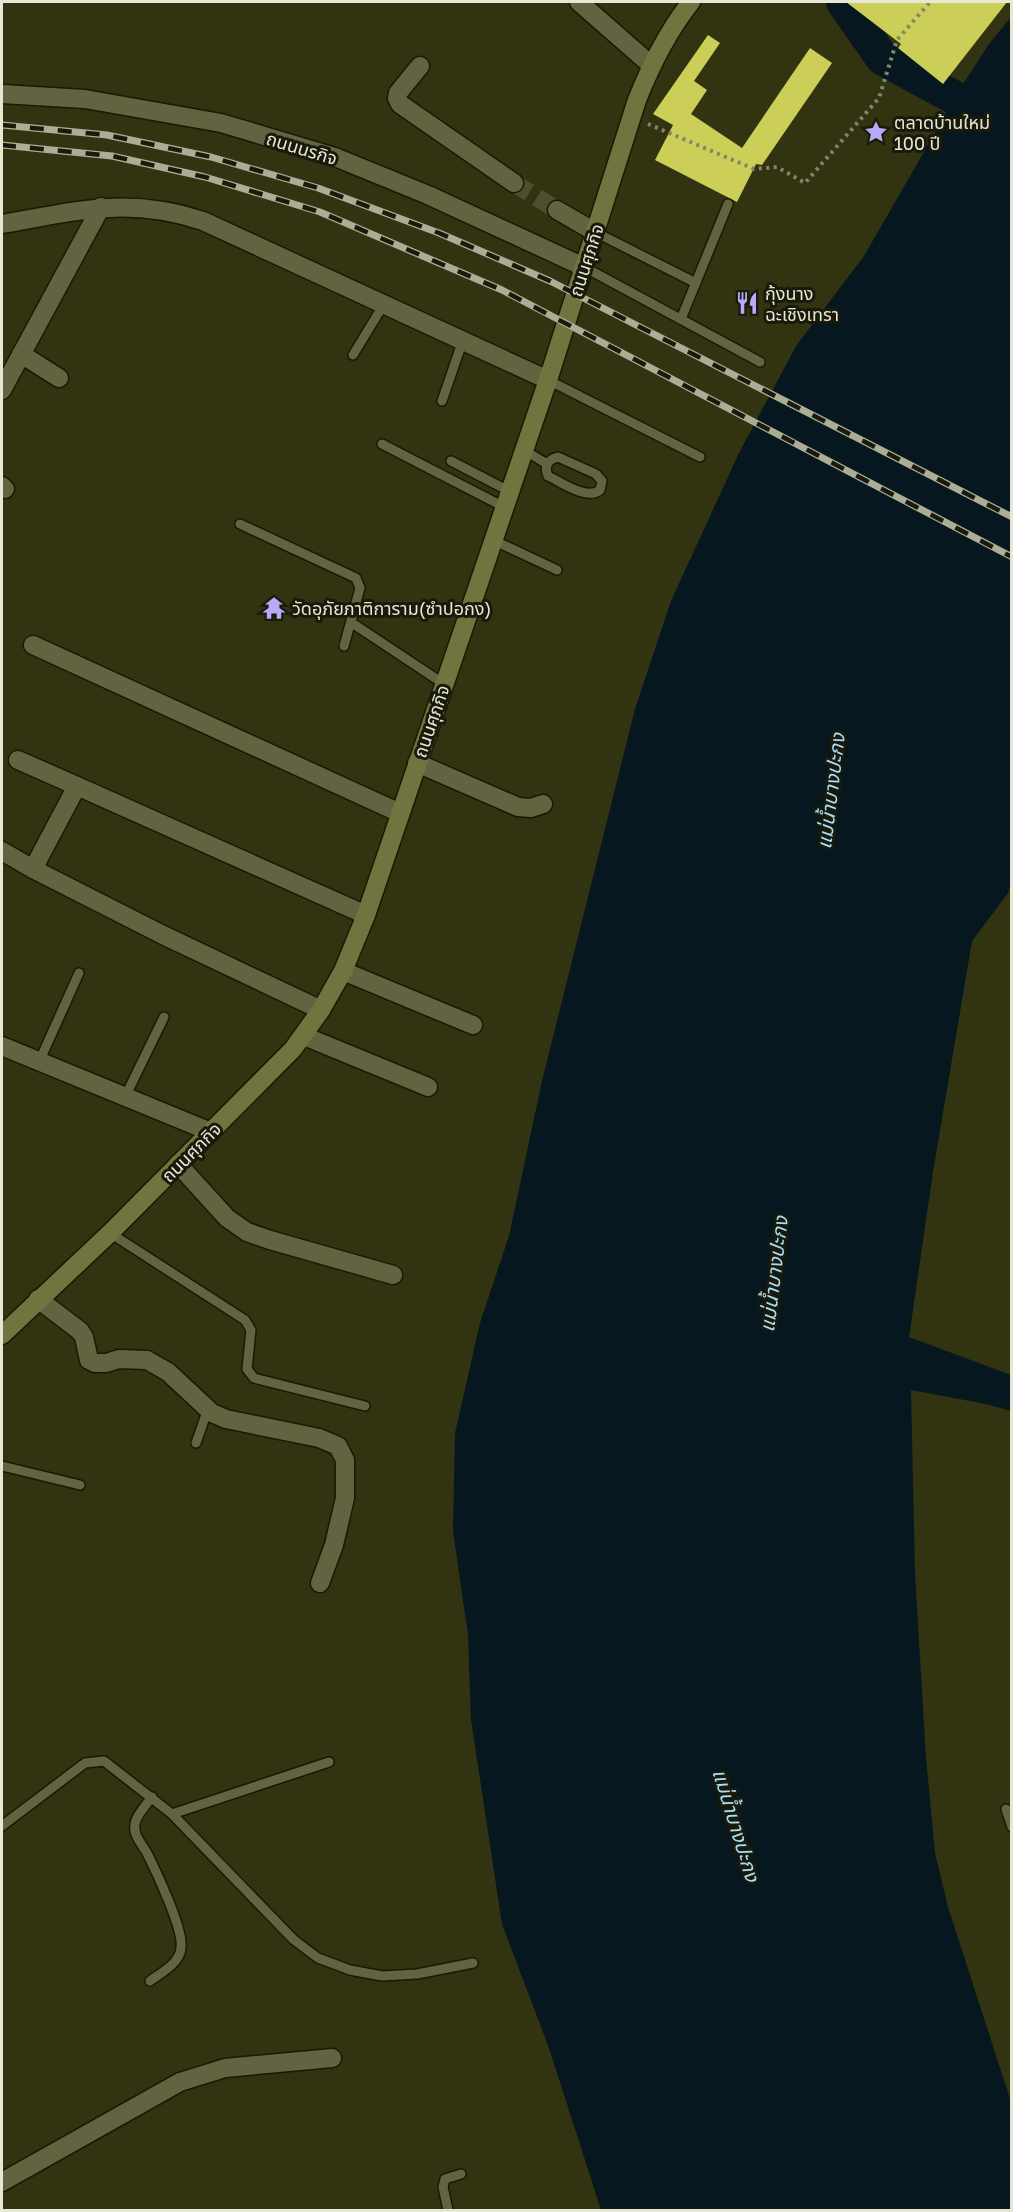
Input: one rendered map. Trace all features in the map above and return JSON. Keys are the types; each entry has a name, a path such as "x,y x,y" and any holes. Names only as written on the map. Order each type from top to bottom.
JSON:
{"main road":[{"name":"ถนนศุภกิจ","path":"2,1335 110,1233 304,1036 343,971 366,915 548,380 631,118 651,65 681,14 691,2"}],"street":[{"path":"579,2 651,65"},
{"path":"420,66 398,93 397,98 400,104 514,183"},
{"name":"ถนนนรกิจ","path":"2,94 86,99 221,123 312,150 428,195 584,267"},
{"path":"2,224 101,207 125,206 154,208 203,221 548,380"},
{"path":"2,390 101,207"},
{"path":"557,210 595,232"},
{"path":"21,354 59,378"},
{"path":"33,645 400,813"},
{"path":"18,760 366,915"},
{"path":"417,763 518,807 531,808 543,804"},
{"path":"33,869 77,786"},
{"path":"2,851 197,952 321,1010"},
{"path":"343,971 473,1026"},
{"path":"304,1036 428,1087"},
{"path":"2,1046 211,1132"},
{"path":"178,1164 227,1218 247,1232 393,1275"},
{"path":"38,1299 80,1331 84,1337 90,1360 95,1363 106,1363 119,1359 147,1360 168,1372 208,1409 226,1419 319,1438 338,1446 345,1460 345,1498 334,1545 320,1583"},
{"path":"2,2182 180,2082 225,2068 332,2058"}],"lane":[{"path":"681,319 728,204"},
{"path":"595,232 696,283"},
{"path":"584,267 760,362"},
{"path":"353,355 384,304"},
{"path":"442,401 463,340"},
{"path":"548,380 700,457"},
{"path":"381,444 507,499"},
{"path":"524,450 547,464"},
{"path":"558,457 596,474 602,481 600,490 596,494 587,494 548,476 547,464 558,457"},
{"path":"451,461 507,499"},
{"path":"240,524 356,579 360,588 344,646"},
{"path":"493,540 557,570"},
{"path":"352,623 444,684"},
{"path":"39,1062 79,973"},
{"path":"125,1097 164,1017"},
{"path":"110,1233 245,1320 250,1330 247,1369 254,1378 365,1406"},
{"path":"196,1443 208,1409"},
{"path":"2,1466 80,1485"},
{"path":"2,1826 85,1763 104,1761 172,1814 294,1940 318,1958 350,1970 382,1976 417,1974 473,1963"},
{"path":"172,1814 329,1762"},
{"path":"150,1981 177,1959 182,1948 159,1876 135,1834 135,1821 152,1797"},
{"path":"1006,1809 1011,1827"},
{"path":"448,2211 443,2187 445,2179 461,2174"}],"path":[{"path":"631,118 754,169 777,167 805,183 879,98 897,40 930,2"}],"water":[{"name":"แม่น้ำบางปะกง","path":"1011,17 1011,883 1008,893 972,941 933,1172 909,1337 1011,1375 1011,1411 911,1390 915,1574 926,1758 935,1853 948,1907 1011,2102 1011,2210 601,2210 549,2048 502,1924 471,1720 468,1635 453,1531 455,1433 480,1323 509,1236 542,1081 635,709 671,601 739,453 796,346 864,256 963,84 989,44"}],"building":[{"path":"846,2 1007,2 943,84 898,48 901,44"},
{"path":"708,35 720,43 694,81 707,90 691,114 742,148 810,48 832,63 762,165 756,164 737,202 655,160 673,125 653,114"}],"waterway":[{"path":"843,2 882,58 1012,129"}],"tunnel":[{"path":"514,183 557,210"}],"railway":[{"path":"2,125 107,135 211,157 318,188 439,233 550,281 1012,517"},
{"path":"2,145 112,156 205,177 320,212 502,290 1012,557"}],"place":[{"name":"ตลาดบ้านใหม่ 100 ปี","path":"876,132"},
{"name":"กุ้งนาง ฉะเชิงเทรา","path":"747,303"},
{"name":"วัดอุภัยภาติการาม(ซำปอกง)","path":"274,608"}]}
